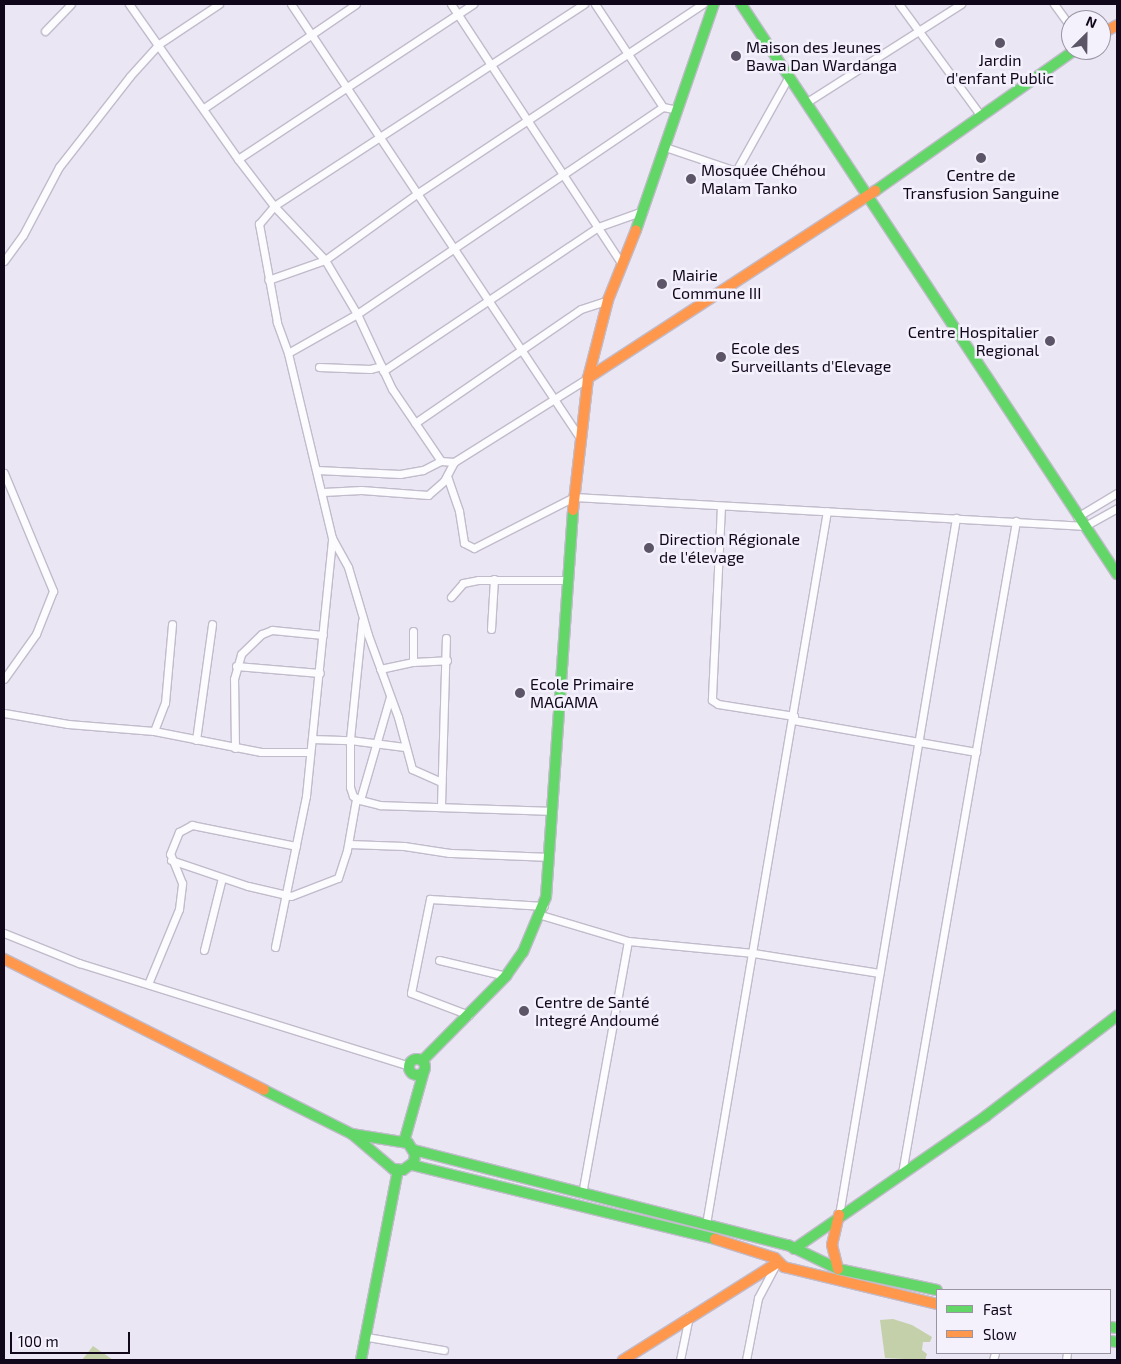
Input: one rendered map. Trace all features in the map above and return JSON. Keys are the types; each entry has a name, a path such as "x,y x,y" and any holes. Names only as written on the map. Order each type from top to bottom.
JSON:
{"street":[{"path":"45,31 71,4"},
{"path":"129,4 204,108 238,160 274,206 325,260 357,314 392,389 441,461"},
{"path":"4,261 23,235 59,167 159,44 219,4"},
{"path":"291,4 344,87 418,193 580,438"},
{"path":"204,108 356,4"},
{"path":"450,4 622,264"},
{"path":"238,160 344,87 473,4"},
{"path":"275,947 296,846 312,739 332,538 318,470 268,280 258,230 274,206 584,4"},
{"path":"596,4 663,107"},
{"path":"268,280 325,260 418,193 703,4"},
{"path":"386,1160 387,1149 400,1142 417,1098 423,1066 506,976 523,952 542,911 574,498 588,378 608,300 643,211 714,4"},
{"path":"741,4 869,196 1075,519 1085,526 1117,574"},
{"path":"898,4 981,116"},
{"path":"807,102 961,4"},
{"path":"323,492 361,490 428,495 447,476 454,462 588,378 869,196 1061,60"},
{"path":"665,147 736,171 789,76"},
{"path":"288,353 357,314 663,107 678,110"},
{"path":"319,367 370,370 383,368 598,228 643,211"},
{"path":"415,423 520,348 581,309 608,300"},
{"path":"318,470 400,474 423,470 441,461 454,462"},
{"path":"4,473 53,591 36,634 4,679"},
{"path":"447,476 467,547 487,544 574,498 1016,521 1075,519 1117,493"},
{"path":"721,506 712,700 718,704 976,752"},
{"path":"1085,526 1117,508"},
{"path":"706,1224 828,511"},
{"path":"838,1269 832,1245 839,1214 956,518"},
{"path":"902,1174 1016,521"},
{"path":"332,538 348,567 362,618 398,717 413,771 441,782"},
{"path":"451,597 463,583 494,579 568,580"},
{"path":"490,629 494,579"},
{"path":"362,618 350,740 350,787 358,799 380,805 441,805 551,811"},
{"path":"154,731 164,703 172,624"},
{"path":"196,740 212,624"},
{"path":"235,748 233,696 236,666 241,654 262,634 272,630 322,635"},
{"path":"413,630 413,662"},
{"path":"441,805 447,660 446,638"},
{"path":"380,669 413,662 447,660"},
{"path":"236,666 320,673"},
{"path":"171,860 222,878 286,897 338,878 349,844 358,799 390,698"},
{"path":"4,713 68,724 154,731 262,752 310,752"},
{"path":"312,739 350,740 405,747"},
{"path":"148,984 172,931 181,898 182,883 171,860 179,832 192,825 296,846"},
{"path":"349,844 404,846 449,853 547,856"},
{"path":"204,950 222,878"},
{"path":"469,1015 411,994 430,899 542,911 628,941 752,953 879,973"},
{"path":"4,933 79,962 411,1070"},
{"path":"582,1194 628,941"},
{"path":"4,959 352,1134 398,1170"},
{"path":"439,960 506,976"},
{"path":"746,1360 758,1298 776,1261 777,1250 792,1249 839,1214 902,1174 986,1116 1117,1016"},
{"path":"417,1098 411,1070 413,1061 423,1066"},
{"path":"352,1134 400,1142 414,1150 706,1224 792,1249 838,1269 936,1290"},
{"path":"412,1165 414,1150"},
{"path":"398,1170 412,1165 704,1236 776,1261 784,1267 791,1266 832,1280 936,1304"},
{"path":"361,1360 398,1170"},
{"path":"791,1266 796,1262 792,1249"},
{"path":"623,1360 776,1261"},
{"path":"680,1360 689,1316"},
{"path":"367,1337 444,1350"}],"green space":[{"path":"893,1319 912,1325 932,1337 930,1342 923,1342 922,1350 927,1354 925,1360 885,1358 880,1320"},
{"path":"93,1346 113,1360 82,1360"}],"traffic: fast":[{"path":"636,230 714,4"},
{"path":"741,4 1117,574"},
{"path":"875,191 1061,60"},
{"path":"422,1061 506,976 523,952 546,897 573,510"},
{"path":"794,1249 986,1116 1117,1016"},
{"path":"417,1059 423,1061 425,1067 423,1073 417,1075 411,1073 409,1067 411,1061 417,1059"},
{"path":"404,1142 424,1071"},
{"path":"264,1090 352,1134 393,1169 403,1170 414,1162 415,1154 408,1143 352,1134"},
{"path":"414,1150 788,1245 838,1269 936,1290"},
{"path":"412,1165 715,1239"},
{"path":"361,1360 398,1170"},
{"path":"1111,1327 1117,1328"},
{"path":"1111,1341 1117,1342"}],"traffic: slow":[{"path":"1111,28 1117,25"},
{"path":"588,378 875,191"},
{"path":"573,510 588,378 608,300 636,230"},
{"path":"4,959 264,1090"},
{"path":"838,1269 832,1245 839,1215"},
{"path":"715,1239 775,1258 784,1267 936,1304"},
{"path":"623,1360 777,1263"}],"place":[{"name":"Jardin d'enfant Public","path":"1000,43"},
{"name":"Maison des Jeunes Bawa Dan Wardanga","path":"736,56"},
{"name":"Centre de Transfusion Sanguine","path":"981,158"},
{"name":"Mosquée Chéhou Malam Tanko","path":"691,179"},
{"name":"Mairie Commune III","path":"662,284"},
{"name":"Centre Hospitalier Regional","path":"1050,341"},
{"name":"Ecole des Surveillants d'Elevage","path":"721,357"},
{"name":"Direction Régionale de l'élevage","path":"649,548"},
{"name":"Ecole Primaire MAGAMA","path":"520,693"},
{"name":"Centre de Santé Integré Andoumé","path":"524,1011"}]}
